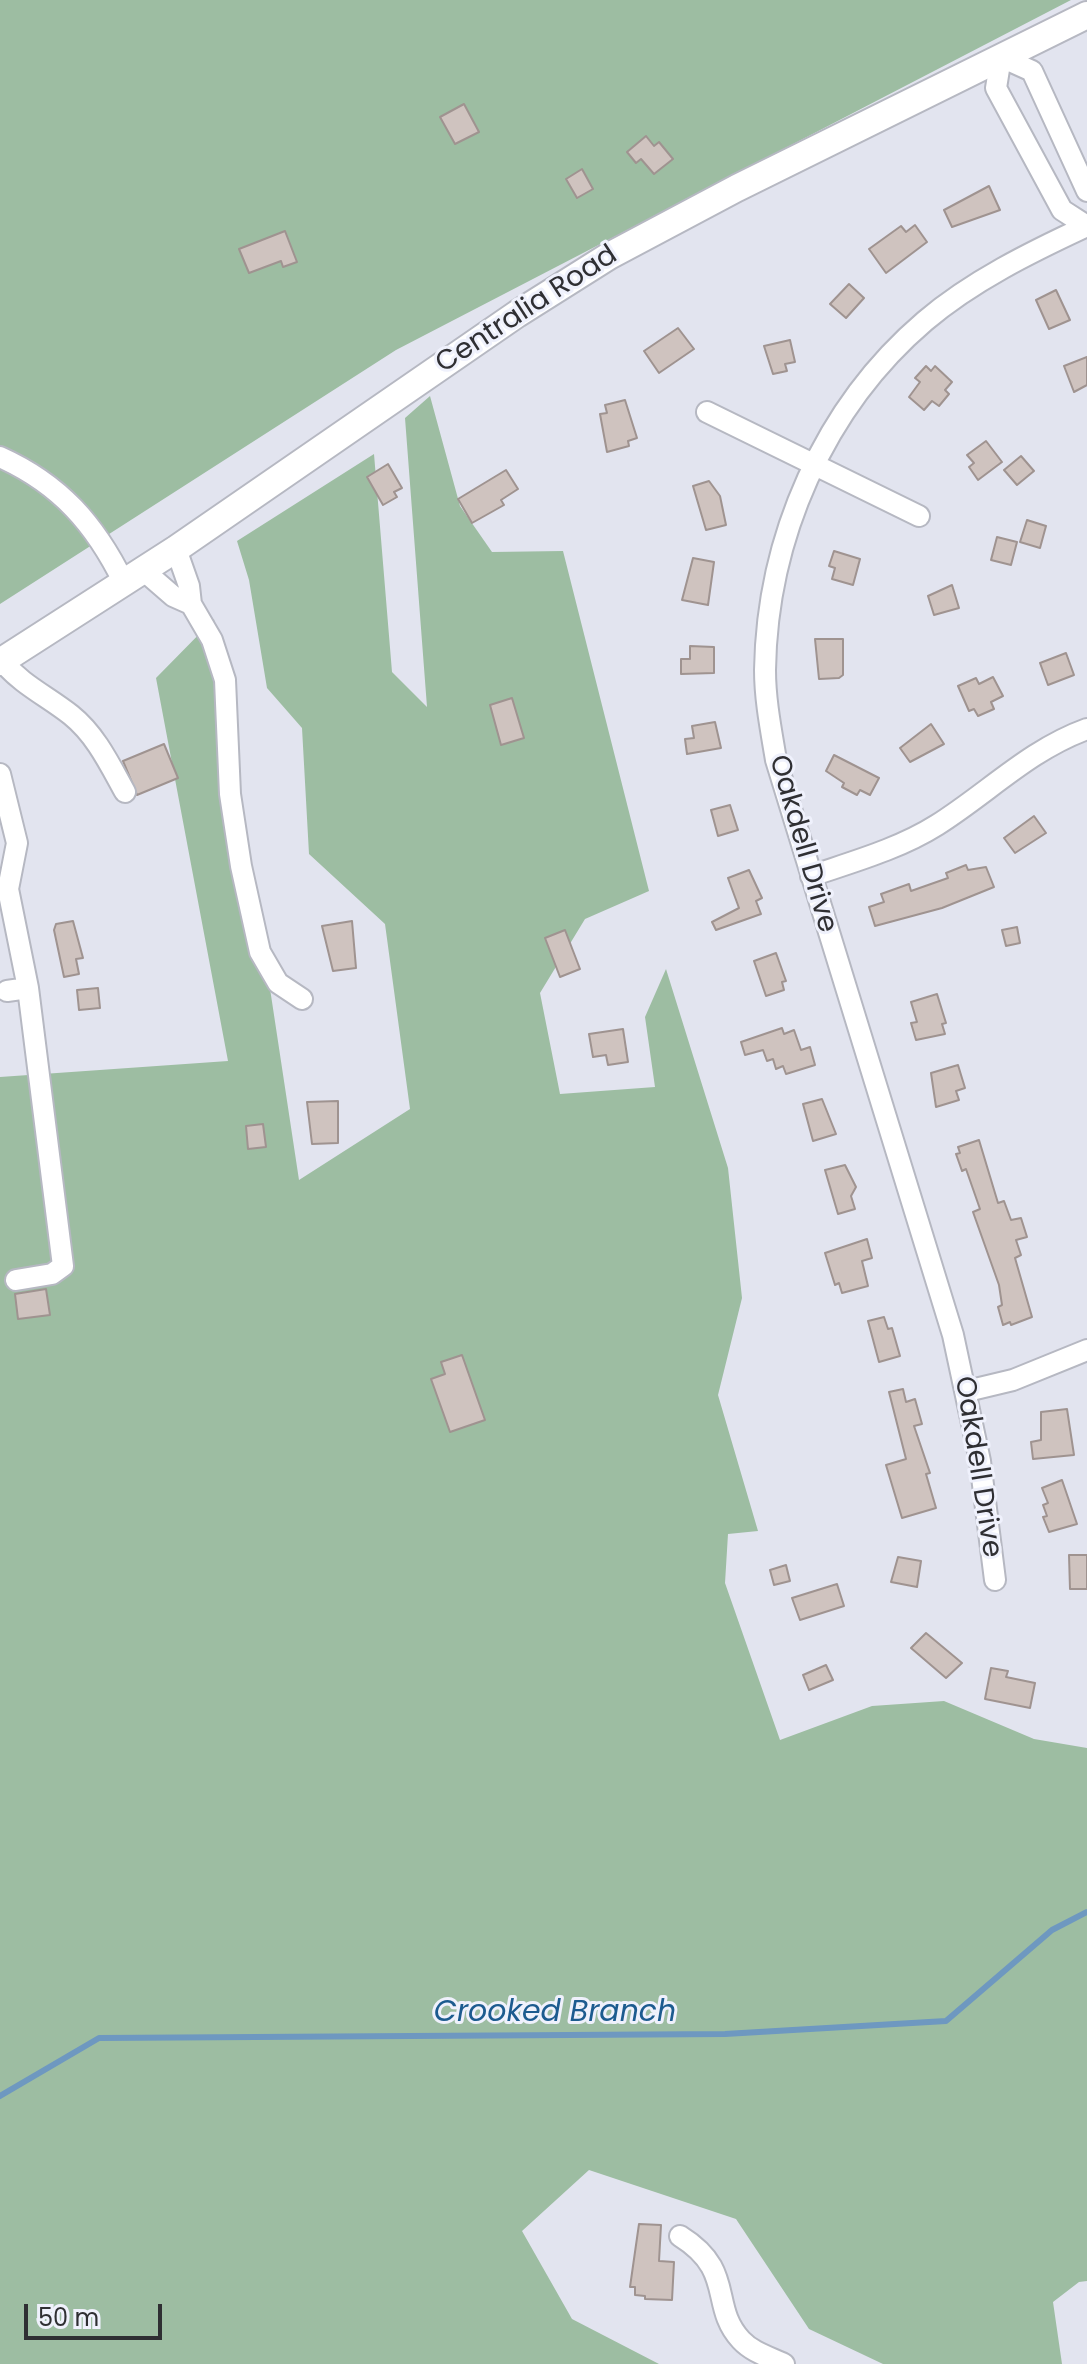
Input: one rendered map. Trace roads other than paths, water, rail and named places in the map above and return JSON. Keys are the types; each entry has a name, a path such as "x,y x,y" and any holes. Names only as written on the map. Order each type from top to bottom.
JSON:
{"main road":[{"name":"Centralia Road","path":"1,662 176,549 385,402 609,256 723,195 1087,15"}],"street":[{"path":"1087,191 1032,71 1001,57 996,88 1062,210 1087,226"},
{"name":"Oakdell Drive","path":"995,1580 967,1391 953,1335 776,760 765,672 772,591 785,539 815,465 843,412 870,377 926,321 961,294 1087,226"},
{"path":"707,412 919,516"},
{"path":"0,457 26,469 69,499 109,552 134,577 191,604"},
{"path":"176,549 189,586 191,604 212,640 225,680 230,794 241,866 260,952 278,983 302,999"},
{"path":"1,662 17,679 80,725 97,743 125,792"},
{"path":"811,876 932,828 1017,765 1087,729"},
{"path":"0,774 17,843 8,894 28,988 63,1266 52,1274 16,1280"},
{"path":"7,991 28,988"},
{"path":"967,1391 1013,1380 1087,1350"},
{"path":"680,2236 704,2255 715,2271 732,2328 742,2341 784,2364"}],"waterway":[{"name":"Crooked Branch","path":"0,2096 99,2038 725,2034 946,2021 1052,1930 1087,1912"}]}
